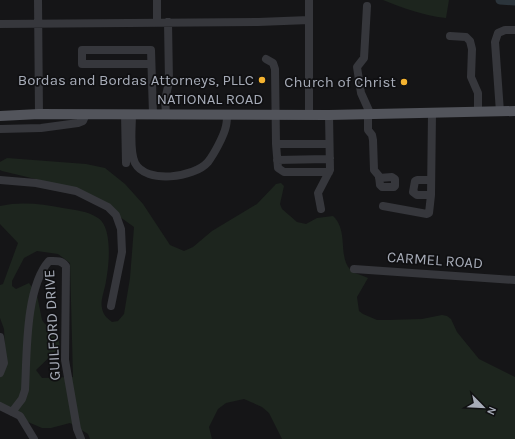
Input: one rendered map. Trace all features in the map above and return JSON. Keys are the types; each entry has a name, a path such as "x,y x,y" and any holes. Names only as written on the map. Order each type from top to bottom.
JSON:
{"main road":[{"name":"NATIONAL ROAD","path":"0,116 39,114 329,115 515,111"}],"street":[{"path":"38,0 39,114"},
{"path":"157,22 158,0"},
{"path":"309,0 309,115"},
{"path":"367,6 364,58 357,67 361,93 369,113 368,130 372,135 373,140 374,170 380,178"},
{"path":"0,24 258,22 309,20"},
{"path":"166,114 166,100 169,82 168,22"},
{"path":"500,112 496,42 498,33 505,30 515,30"},
{"path":"450,36 466,37 470,41 472,49 471,77 478,93 478,112"},
{"path":"151,64 82,64 82,50 151,50 153,114"},
{"path":"266,59 273,63 275,69 276,144 278,168 281,171 329,172"},
{"path":"383,206 427,214 429,213 431,195 432,113"},
{"path":"0,129 41,128 78,123 83,121 86,114"},
{"path":"129,114 132,155 136,164 142,171 152,174 174,176 195,172 207,162 226,127 227,114"},
{"path":"126,163 129,114"},
{"path":"321,209 318,193 330,170 329,115"},
{"path":"276,144 329,144"},
{"path":"277,160 327,160 330,158"},
{"path":"0,180 36,183 76,191 108,207 116,214 121,229 122,252 111,306"},
{"path":"431,180 415,181 413,192 417,195 431,195"},
{"name":"GUILFORD DRIVE","path":"12,412 22,399 25,390 28,330 32,301 42,269 49,261 58,260 63,262 66,266 65,360 77,429 81,439"},
{"name":"CARMEL ROAD","path":"354,269 515,280"},
{"path":"0,337 4,363 0,373"},
{"path":"0,406 20,416 34,439"}],"shaded area":[{"path":"383,0 449,0 446,18 422,14"},
{"path":"7,158 86,164 105,168 125,184 143,204 170,245 184,251 193,247 212,231 257,204 276,184 281,183 284,186 280,204 282,209 297,222 306,224 317,218 333,216 338,222 341,230 345,260 348,267 353,272 368,278 357,297 359,311 377,320 422,319 442,315 447,316 451,319 457,332 479,359 515,377 515,439 282,439 269,413 262,407 244,399 226,403 218,409 209,427 212,439 90,439 88,434 70,423 51,428 42,428 0,410 0,353 5,349 4,329 0,318 0,285 3,284 18,243 0,224 0,206 24,203 77,210 86,212 98,218 103,223 108,238 109,257 102,305 104,314 112,322 118,321 124,314 130,278 134,227 95,199 77,189 2,171 0,170 0,162","holes":["37,251 58,254 70,263 73,377 42,378 36,370 60,347 57,332 45,324 42,320 37,295 29,283 16,289 12,286 12,281 24,258"]}],"waterway":[{"path":"500,0 515,1"}],"place":[{"name":"Bordas and Bordas Attorneys, PLLC","path":"262,80"},
{"name":"Church of Christ","path":"404,82"}]}
